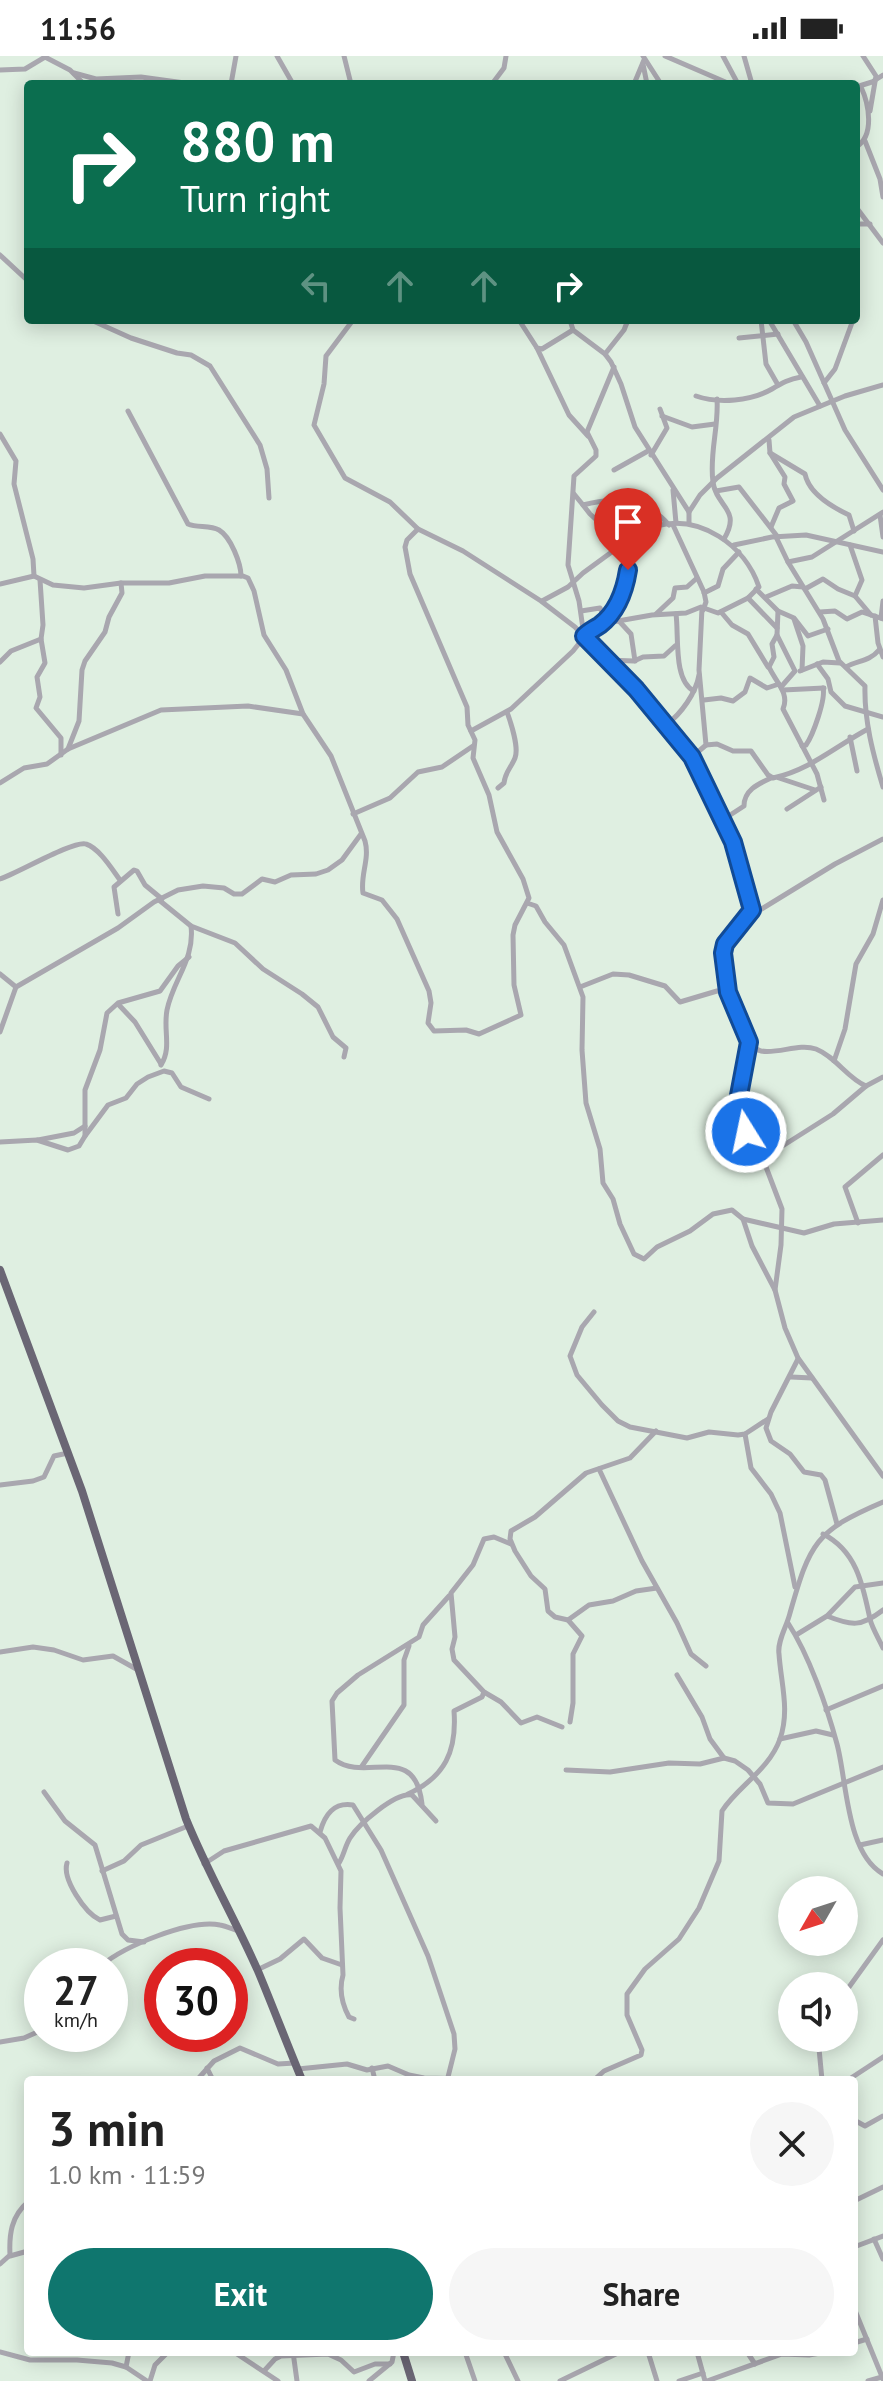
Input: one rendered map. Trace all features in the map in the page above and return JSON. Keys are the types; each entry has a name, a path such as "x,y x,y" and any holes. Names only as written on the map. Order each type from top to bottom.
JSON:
{"highway":[{"path":"0,1270 69,1453 188,1826 257,1970 300,2076"},
{"path":"404,2356 412,2381"}],"street":[{"path":"232,80 236,56"},
{"path":"277,56 291,80"},
{"path":"344,56 350,80"},
{"path":"495,80 504,68 506,56"},
{"path":"665,56 679,58 722,80"},
{"path":"723,56 736,80"},
{"path":"744,56 751,80"},
{"path":"863,56 875,73 876,81 871,109 867,114"},
{"path":"0,70 25,69 45,57 74,73 96,79 141,77 163,80"},
{"path":"636,80 644,59"},
{"path":"644,59 647,80"},
{"path":"644,59 658,80"},
{"path":"74,73 80,80"},
{"path":"860,86 883,75"},
{"path":"860,90 868,104 868,134 860,144"},
{"path":"865,141 877,169 883,197"},
{"path":"877,169 883,165"},
{"path":"860,212 882,239"},
{"path":"860,224 871,224"},
{"path":"882,239 883,227"},
{"path":"0,255 24,277"},
{"path":"100,324 131,338 191,355 210,366 260,445 267,469 269,498"},
{"path":"350,324 326,356 324,384 314,425 345,478 390,502 418,529 463,551 541,601 584,636 667,724 692,757 724,819 752,910 758,913 813,877 883,839"},
{"path":"522,324 537,348 569,415 588,436 596,454 575,472 568,565 581,611 584,636"},
{"path":"571,324 573,330 605,354 614,367 632,421 689,512 691,522 688,524"},
{"path":"605,354 626,324"},
{"path":"762,324 767,367 778,385"},
{"path":"772,324 820,406"},
{"path":"795,324 845,430 883,490"},
{"path":"824,383 835,369 852,324"},
{"path":"537,348 547,347 573,330"},
{"path":"739,338 778,334"},
{"path":"588,436 614,367"},
{"path":"696,396 742,399 801,377"},
{"path":"689,512 713,483 794,417 883,385"},
{"path":"717,399 711,459 713,483 730,511 724,539"},
{"path":"128,411 188,524 220,530 239,562 241,576"},
{"path":"614,470 650,453 667,428 661,412 691,427 715,424"},
{"path":"0,434 16,461 14,484 37,578 45,663 37,677 40,697 36,708 61,738 61,755"},
{"path":"769,439 770,453 785,477 784,484 793,501 779,508 771,527"},
{"path":"770,453 805,474 808,483 820,496 849,515 854,531"},
{"path":"716,491 739,487 771,527 788,562 820,612 844,665 865,686 868,729 883,787"},
{"path":"667,724 677,716 694,691 699,670 702,608 706,602 673,525 673,488"},
{"path":"471,731 507,712 573,651 584,636 606,619 628,584 630,552 574,494"},
{"path":"583,505 604,499 631,502 655,510 673,525"},
{"path":"788,562 809,559 881,513 883,537"},
{"path":"541,601 568,587 606,555 654,527 688,524 734,545 759,587 748,598 721,612 702,608 601,624"},
{"path":"0,584 37,578 53,585 84,588 121,583 160,584 205,576 248,578 264,635 286,670 303,714 331,756 367,850 363,893 382,900 400,924 429,991 428,1023 434,1031 466,1030 479,1034 521,1015 514,985 512,944 515,925 526,908 529,894 497,832 489,795 473,758 475,740 467,707 442,655 410,574 405,547 407,540 418,529"},
{"path":"734,545 806,535 883,552"},
{"path":"850,544 862,580 855,596"},
{"path":"704,593 718,586 725,565 739,552"},
{"path":"655,615 673,598 676,587 687,587 697,578"},
{"path":"766,597 792,586 804,588 823,579 855,596 878,617"},
{"path":"68,749 79,721 82,670 105,632 122,593 121,583"},
{"path":"756,589 778,611 794,618 809,637 828,629"},
{"path":"748,598 777,632 794,673"},
{"path":"883,601 878,617 879,649 883,657"},
{"path":"581,611 600,608 606,619"},
{"path":"769,667 774,659 773,642 778,611"},
{"path":"820,612 835,611 847,619 862,612 878,617"},
{"path":"721,612 732,625 748,634 781,687 786,703 783,709 812,765 824,800"},
{"path":"676,614 676,645 682,679 694,691"},
{"path":"794,618 803,646 802,670"},
{"path":"619,621 631,634 635,661"},
{"path":"0,662 11,651 41,639"},
{"path":"606,660 635,661 643,657 666,656 676,645"},
{"path":"781,687 794,673 817,664 844,665 866,661 879,649"},
{"path":"801,746 811,738 828,679 817,664"},
{"path":"699,670 706,745"},
{"path":"703,700 721,698 733,701 745,692 750,678 767,688 826,688 847,708 883,717"},
{"path":"0,783 24,768 42,766 68,749 161,710 248,706 303,714"},
{"path":"498,788 504,783 505,773 516,755 517,741 507,712"},
{"path":"724,819 744,806 745,797 754,787 812,765 850,737 868,729"},
{"path":"850,737 857,771"},
{"path":"692,757 706,745 717,744 733,751 751,751 774,778 819,788"},
{"path":"353,814 390,798 418,772 442,767 473,745"},
{"path":"787,809 819,788"},
{"path":"0,1032 16,987 178,890 203,886 242,894 262,879 275,882 291,875 321,873 342,860 361,834"},
{"path":"0,879 82,843 95,849 120,880"},
{"path":"118,914 113,889 120,880 136,870 145,885 191,926 235,943 268,973 315,1004 333,1037 346,1048 344,1057"},
{"path":"834,1061 845,1029 856,964 873,934 883,900"},
{"path":"526,903 536,906 564,945 580,987 584,1003 582,1050 588,1111 601,1153 603,1183 613,1199 634,1254 644,1259 657,1247 690,1231 718,1211 732,1210 743,1219 804,1233 834,1224 883,1220"},
{"path":"752,910 723,948 728,992 749,1042 760,1051 816,1049 866,1086"},
{"path":"159,1073 167,1048 164,1028 167,1008 189,957 191,926"},
{"path":"85,1136 85,1090 100,1050 107,1013 118,1003 160,991 178,966 189,957"},
{"path":"0,974 16,987"},
{"path":"580,987 613,974 660,983 669,988 680,1002 717,991 728,992"},
{"path":"118,1003 135,1022 161,1065"},
{"path":"749,1042 738,1109 747,1136 766,1167 782,1206 775,1290"},
{"path":"37,1140 72,1150 79,1146 106,1106 126,1098 141,1081 159,1073 169,1071 181,1087 209,1099"},
{"path":"766,1167 773,1152 883,1077"},
{"path":"0,1142 37,1140 74,1133 85,1125"},
{"path":"858,1223 845,1187 883,1155"},
{"path":"743,1219 752,1246 775,1290 779,1311 798,1358 883,1476"},
{"path":"594,1312 582,1327 571,1354 577,1375 618,1421 630,1427 687,1438 709,1432 745,1434 768,1419"},
{"path":"798,1358 768,1419 767,1432 771,1441 790,1454 804,1472 821,1475 825,1480 837,1524"},
{"path":"791,1377 812,1378"},
{"path":"656,1431 628,1460 586,1473 535,1517 515,1527 510,1535 531,1576 545,1589 548,1611 560,1620 568,1620 589,1605 657,1588"},
{"path":"745,1434 751,1468 771,1494 780,1513 796,1592"},
{"path":"0,1485 44,1477 54,1456 69,1453"},
{"path":"599,1469 691,1654 706,1666"},
{"path":"598,2076 641,2055 642,2050 625,2008 627,1994 645,1969 679,1939 694,1918 719,1861 722,1811 753,1778 780,1739 786,1708 778,1650 807,1559 823,1534 883,1502"},
{"path":"823,1534 840,1544 870,1605 870,1619 883,1648"},
{"path":"422,1804 417,1781 399,1768 338,1763 335,1760 332,1701 358,1675 409,1645 420,1635 423,1625 473,1565 484,1539 494,1537 512,1544"},
{"path":"796,1635 827,1616 843,1597 861,1584 883,1583"},
{"path":"449,1596 455,1637 452,1649 454,1660 484,1692 501,1702 521,1723 537,1717 562,1727"},
{"path":"827,1616 852,1625 870,1619 883,1610"},
{"path":"568,1620 582,1639 573,1654 570,1722"},
{"path":"788,1622 826,1710 860,1845 870,1866 883,1874"},
{"path":"362,1766 404,1705 404,1660 409,1645"},
{"path":"0,1652 33,1647 83,1660 113,1656 138,1670"},
{"path":"677,1675 702,1717 710,1739 724,1758 742,1765 760,1784 768,1803 793,1804 883,1767"},
{"path":"826,1710 883,1686"},
{"path":"339,1863 349,1839 363,1820 434,1779 446,1763 456,1727 454,1711 482,1697 484,1692"},
{"path":"780,1739 816,1731 834,1735"},
{"path":"566,1770 610,1772 662,1763 700,1764 724,1758"},
{"path":"44,1792 65,1821 93,1843 124,1937 133,1942 144,1942"},
{"path":"408,1794 422,1804 436,1821"},
{"path":"204,1864 224,1851 311,1826 335,1808 346,1804 357,1808 395,1878 428,1956 454,2034 455,2053 448,2076"},
{"path":"320,1832 325,1816"},
{"path":"102,1871 124,1861 141,1845 188,1826"},
{"path":"311,1826 320,1832 339,1863 342,1876 341,1994 347,2014 354,2019"},
{"path":"860,1845 883,1840"},
{"path":"67,1863 66,1872 90,1914 100,1920 116,1916"},
{"path":"128,1951 178,1929 201,1925 220,1925 239,1932"},
{"path":"257,1970 280,1959 304,1939 324,1960 342,1965"},
{"path":"858,1975 883,1940"},
{"path":"0,2042 24,2038"},
{"path":"200,2076 207,2068 240,2048 278,2064 342,2063 367,2070 388,2066 407,2076"},
{"path":"819,2052 822,2076"},
{"path":"854,2076 883,2057"},
{"path":"207,2068 211,2076"},
{"path":"372,2068 374,2076"},
{"path":"858,2122 865,2126 883,2116"},
{"path":"858,2199 883,2187"},
{"path":"10,2256 9,2233 24,2206"},
{"path":"858,2245 883,2236"},
{"path":"874,2239 883,2259"},
{"path":"0,2264 10,2256 24,2252"},
{"path":"858,2318 883,2378 868,2381"},
{"path":"858,2342 867,2339"},
{"path":"0,2352 30,2360 77,2360 126,2367 148,2381 155,2365 164,2356"},
{"path":"126,2367 128,2356"},
{"path":"240,2356 278,2381"},
{"path":"264,2371 275,2359 286,2356"},
{"path":"293,2356 297,2381"},
{"path":"334,2356 354,2372 375,2364 390,2364"},
{"path":"369,2381 390,2364 394,2356"},
{"path":"466,2356 475,2381"},
{"path":"506,2356 518,2381"},
{"path":"560,2381 612,2356"},
{"path":"649,2356 657,2381"},
{"path":"698,2356 706,2381 777,2356"},
{"path":"750,2356 755,2364"},
{"path":"679,2381 703,2373"}],"route":[{"path":"628,570 627,587 615,606 601,624 584,636 636,689 692,757 733,842 752,910 725,944 723,953 728,992 749,1042 737,1106 746,1132"}]}
